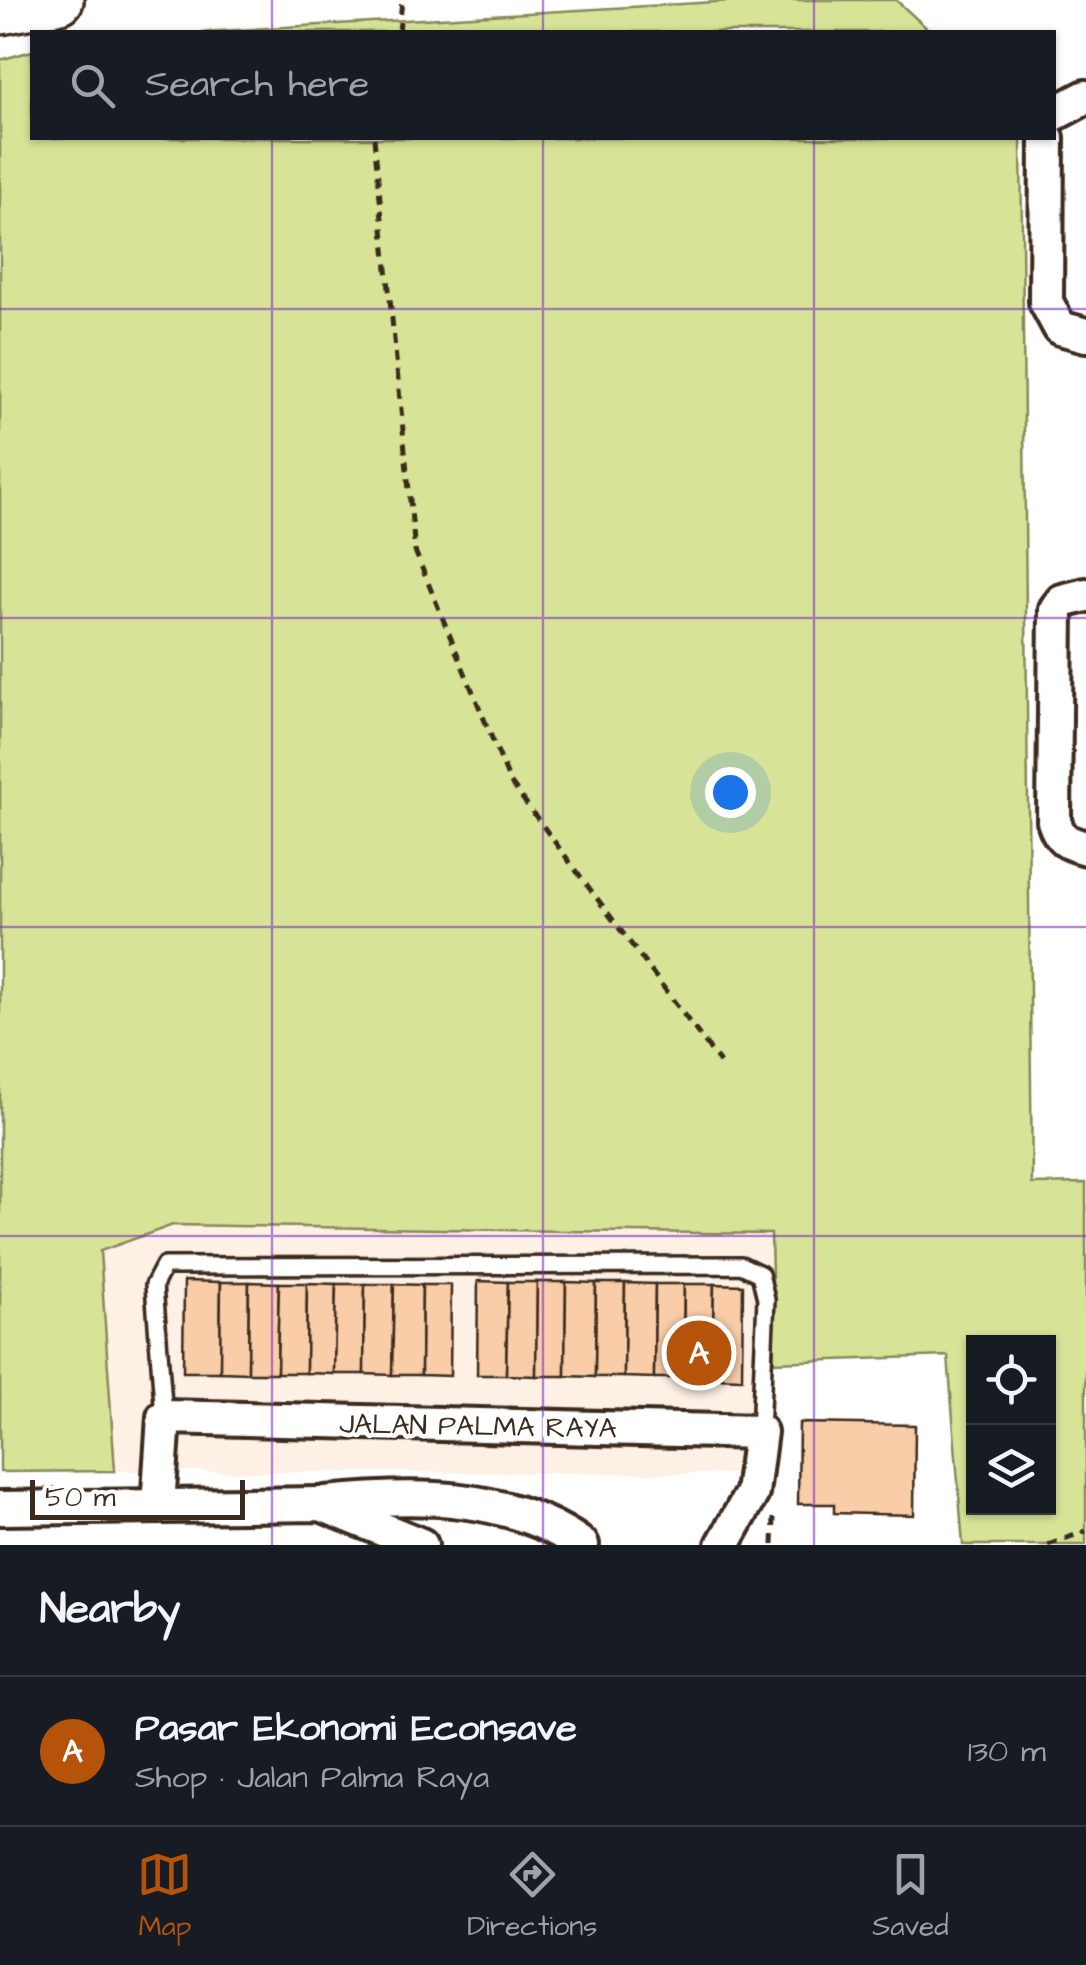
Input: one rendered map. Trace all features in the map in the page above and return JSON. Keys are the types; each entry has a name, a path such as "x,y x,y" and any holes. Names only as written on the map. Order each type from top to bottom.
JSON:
{"main road":[{"path":"0,11 60,0"}],"street":[{"path":"1056,113 1086,97"},
{"path":"1047,140 1046,302 1060,328 1086,335"},
{"path":"1082,594 1062,601 1052,622 1054,821 1058,835 1067,843 1086,848"},
{"path":"158,1506 164,1417"},
{"name":"JALAN PALMA RAYA","path":"164,1417 760,1432"},
{"path":"723,1545 752,1493 760,1432"},
{"path":"0,1508 321,1504 390,1496 495,1506 555,1526 582,1545"},
{"path":"321,1504 420,1545"}],"lane":[{"path":"164,1417 154,1285 164,1266 741,1266 760,1274 766,1299 760,1432"}],"path":[{"path":"400,30 402,0"},
{"path":"374,140 415,551 510,782 720,1063"},
{"path":"1048,1545 1086,1530"}],"shaded area":[{"path":"173,1225 772,1234 775,1474 115,1471 100,1251"}],"green space":[{"path":"750,0 896,0 929,30 236,30"},
{"path":"30,52 30,140 1021,140 1032,1184 1086,1183 1086,1545 963,1545 948,1356 774,1362 771,1234 173,1225 100,1251 115,1471 0,1472 0,60"}],"building":[{"path":"184,1281 221,1282 220,1372 183,1372"},
{"path":"478,1281 508,1282 506,1375 477,1375"},
{"path":"221,1282 249,1282 248,1373 220,1372"},
{"path":"249,1282 279,1283 277,1373 248,1373"},
{"path":"508,1282 537,1282 536,1376 506,1375"},
{"path":"537,1282 566,1282 565,1376 536,1376"},
{"path":"566,1282 596,1283 595,1377 565,1376"},
{"path":"279,1283 307,1283 306,1373 277,1373"},
{"path":"307,1283 336,1284 334,1374 306,1373"},
{"path":"596,1283 625,1283 624,1377 595,1377"},
{"path":"625,1283 655,1284 654,1378 624,1377"},
{"path":"336,1284 365,1284 364,1374 334,1374"},
{"path":"365,1284 394,1284 392,1375 364,1374"},
{"path":"394,1284 422,1285 421,1375 392,1375"},
{"path":"655,1284 684,1284 683,1378 654,1378"},
{"path":"684,1284 714,1284 712,1378 683,1378"},
{"path":"714,1284 743,1285 742,1379 712,1378"},
{"path":"422,1285 451,1285 450,1376 421,1375"},
{"path":"799,1423 915,1425 914,1515 834,1513 834,1504 798,1504"}],"place":[{"name":"Pasar Ekonomi Econsave","path":"699,1353"}]}
